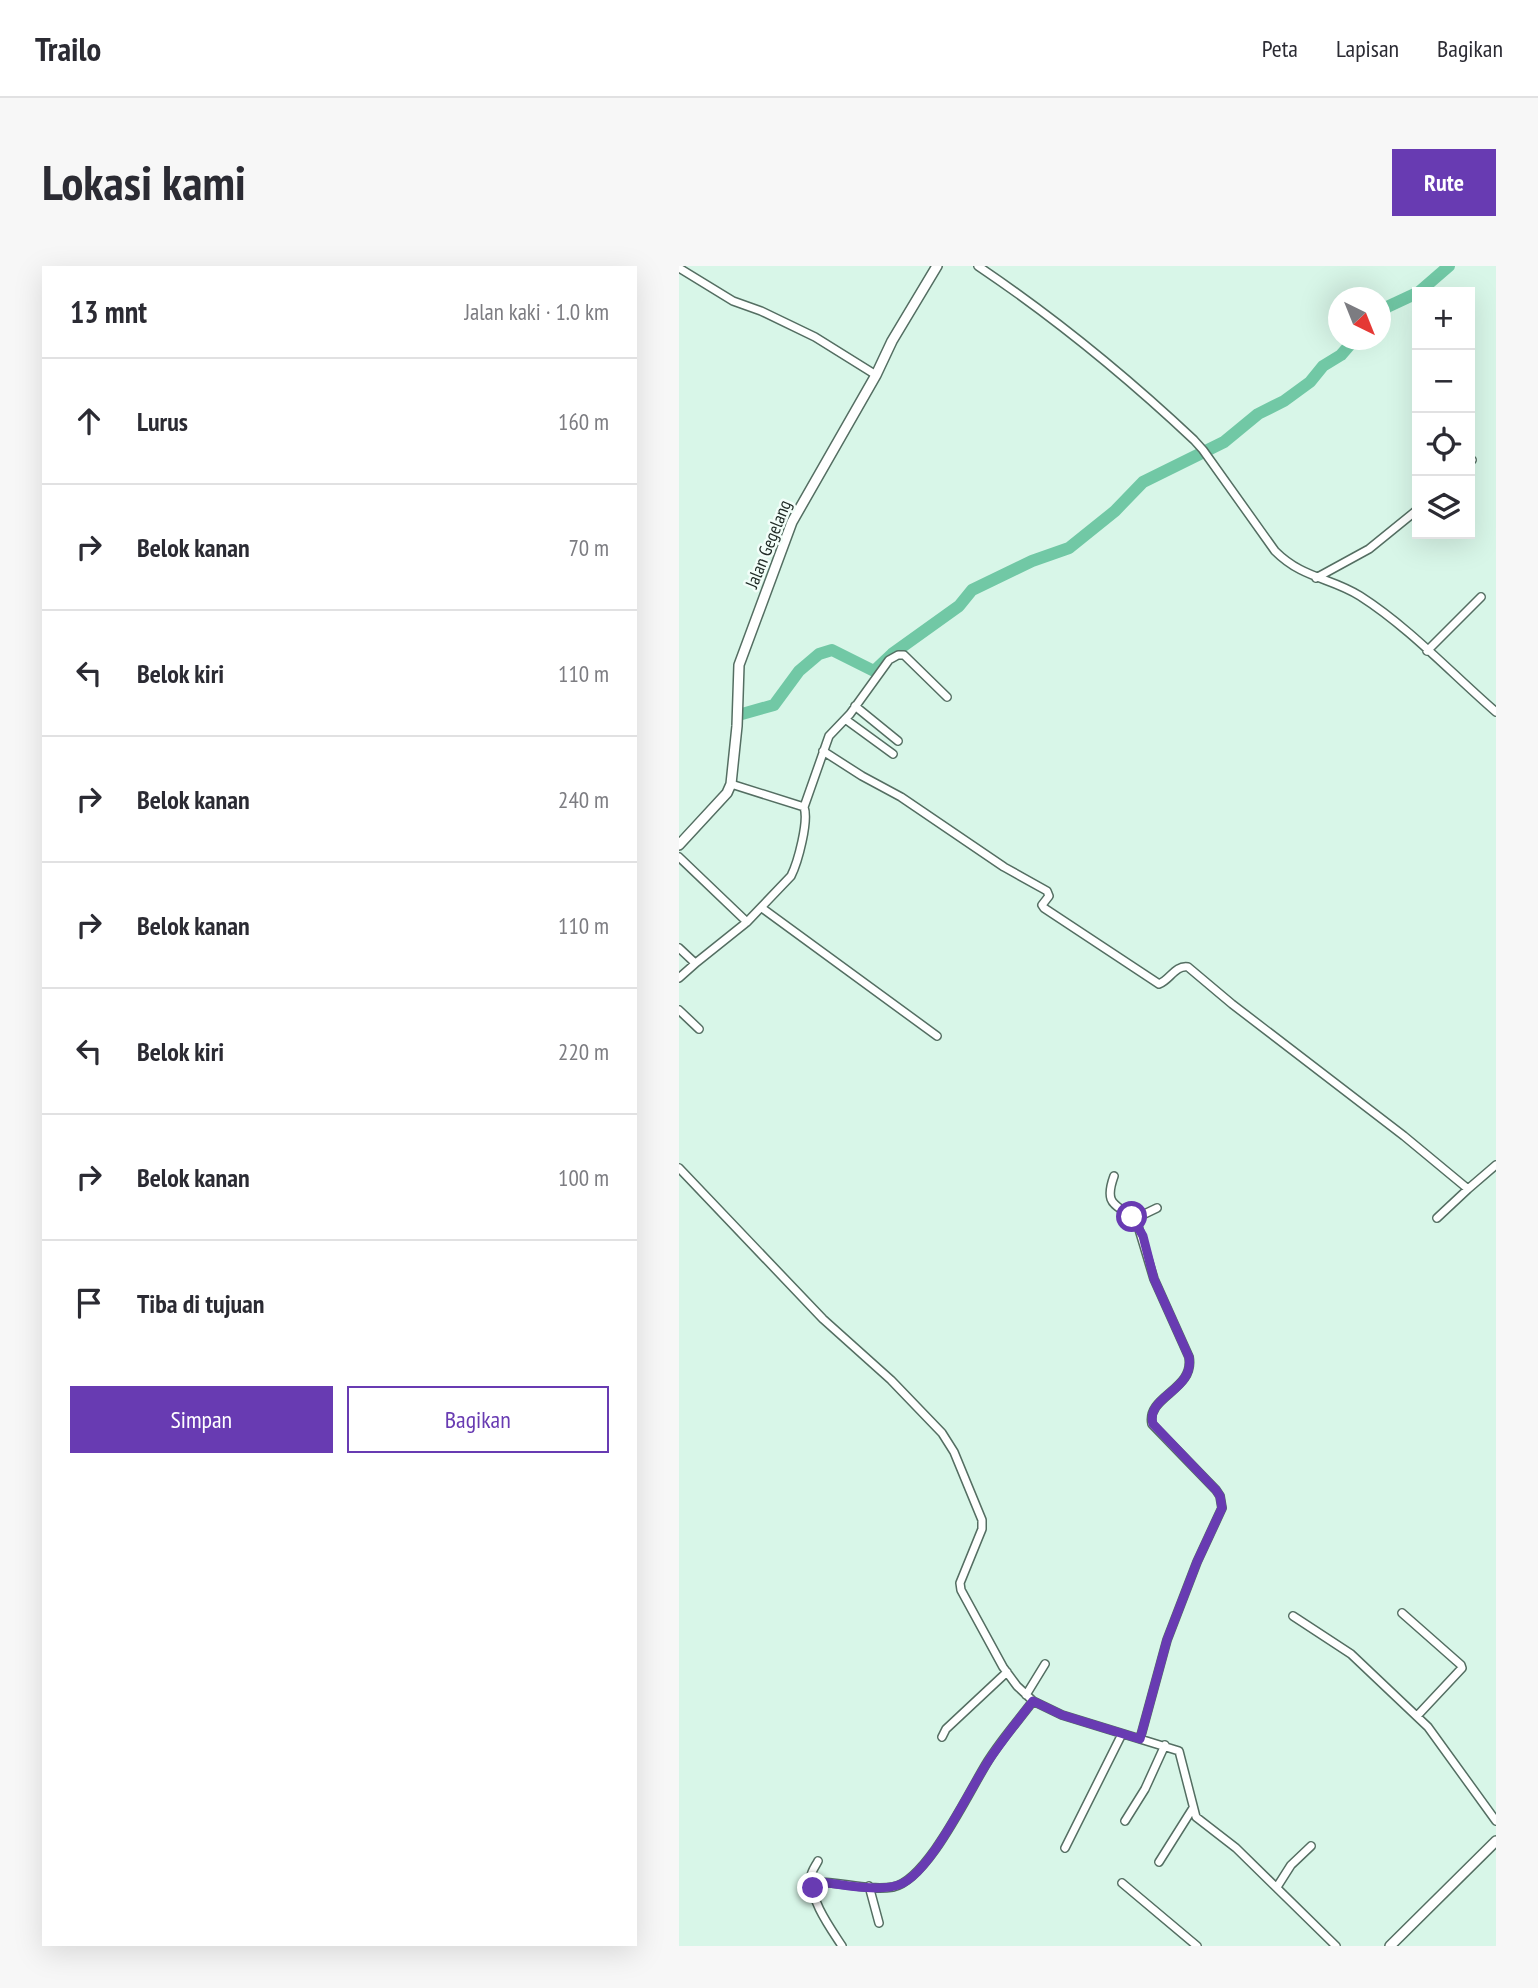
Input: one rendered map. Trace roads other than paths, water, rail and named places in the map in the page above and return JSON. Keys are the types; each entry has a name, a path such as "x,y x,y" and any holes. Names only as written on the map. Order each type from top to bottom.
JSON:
{"street":[{"name":"Jalan Gegelang","path":"731,784 737,726 737,672 746,639 797,510 937,266"},
{"path":"978,266 1030,302 1111,365 1204,452 1275,551 1293,567 1361,597 1496,712"},
{"path":"679,268 733,301 761,310 815,337 876,375"},
{"path":"1316,578 1369,549 1412,514"},
{"path":"1427,651 1481,597"},
{"path":"679,978 762,908 794,870 806,813 804,807 829,736 884,667 898,655 904,655 947,697"},
{"path":"855,706 898,741"},
{"path":"845,719 893,754"},
{"path":"823,751 901,797 1004,867 1047,891 1049,896 1042,905 1044,908 1159,984 1180,967 1188,967 1468,1189"},
{"path":"679,845 727,793 731,784 804,807"},
{"path":"679,857 747,922"},
{"path":"762,908 937,1036"},
{"path":"679,948 695,963"},
{"path":"679,1010 699,1029"},
{"path":"1437,1218 1496,1166"},
{"path":"679,1168 823,1319 910,1399 942,1433 954,1451 982,1520 982,1529 960,1583 961,1590 990,1646 1026,1695 1062,1715 1175,1748 1181,1754 1196,1816 1236,1847 1336,1946"},
{"path":"1114,1177 1109,1198 1134,1219 1143,1236 1154,1279 1189,1357 1191,1368 1184,1379 1154,1408 1151,1416 1153,1424 1216,1490 1222,1508 1197,1562 1167,1640 1140,1739"},
{"path":"1134,1219 1157,1208"},
{"path":"1402,1614 1462,1668 1417,1716"},
{"path":"1293,1616 1352,1654 1417,1716 1444,1746 1496,1821"},
{"path":"1026,1695 1045,1664"},
{"path":"942,1737 946,1729 1007,1672"},
{"path":"813,1882 887,1887 903,1883 922,1867 990,1758 1033,1701"},
{"path":"1065,1849 1122,1734"},
{"path":"1125,1821 1145,1788 1165,1745"},
{"path":"1159,1862 1193,1808"},
{"path":"1389,1946 1496,1841"},
{"path":"1277,1887 1291,1865 1311,1846"},
{"path":"818,1861 811,1875 813,1892 842,1946"},
{"path":"1122,1883 1198,1946"},
{"path":"869,1886 879,1923"}],"waterway":[{"path":"1425,287 1449,266"},
{"path":"1391,305 1412,295"},
{"path":"742,714 774,705 799,671 819,654 832,650 874,671 892,654 959,606 972,590 1032,561 1069,548 1115,511 1143,482 1224,442 1258,414 1284,401 1310,382 1323,366 1345,350"}]}
